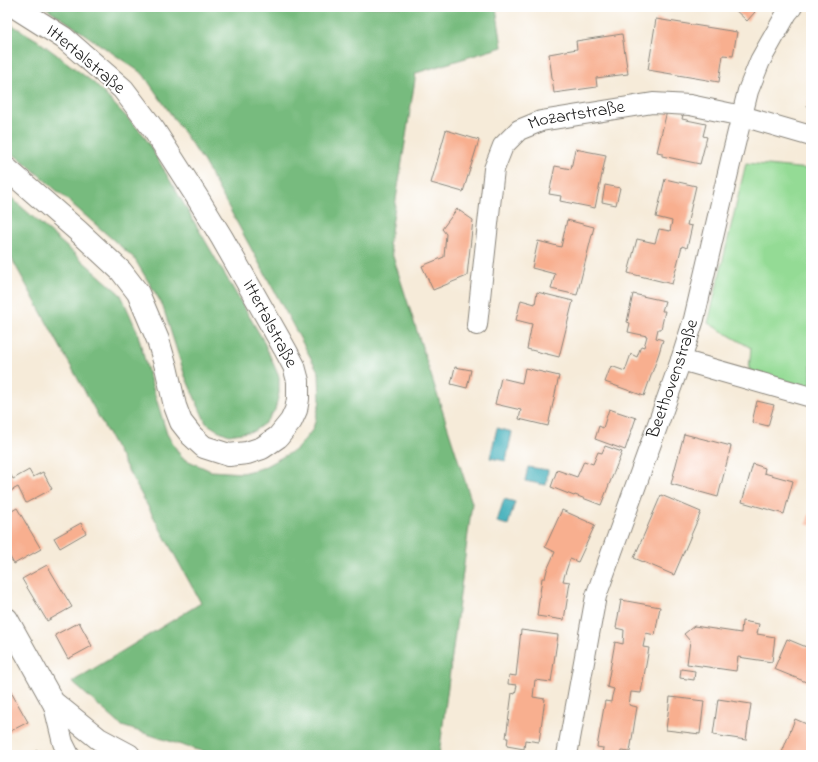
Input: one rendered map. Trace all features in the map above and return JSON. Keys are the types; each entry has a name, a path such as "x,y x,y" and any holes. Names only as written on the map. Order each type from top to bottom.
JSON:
{"main road":[{"name":"Ittertalstraße","path":"7,169 121,271 138,293 158,340 175,406 181,422 192,436 204,447 229,455 247,453 262,448 278,437 291,421 296,410 298,399 298,380 294,366 206,211 154,130 123,89 64,38 15,7"},
{"path":"7,619 52,702 99,739 129,755"}],"street":[{"name":"Beethovenstraße","path":"567,755 596,596 681,360 694,318 748,91 760,61 786,13 792,7"},
{"name":"Mozartstraße","path":"477,324 494,169 503,146 519,130 541,122 653,103 690,105 742,116 811,136"},
{"path":"681,360 811,396"},
{"path":"52,702 63,743 69,755"}],"green space":[{"path":"45,7 496,7 502,47 416,73 389,244 472,503 439,755 218,755 122,726 72,682 201,603 7,250 7,194 121,295 137,331 167,434 182,458 211,471 242,473 262,468 297,449 313,429 320,401 319,373 204,162 143,74"},
{"path":"7,22 37,40 94,83 143,134 263,340 279,377 279,393 275,410 265,423 254,431 229,435 206,423 185,376 162,304 134,258 24,162 7,150"},
{"path":"811,159 811,388 749,370 751,348 708,323 746,163 808,169"}],"water":[{"path":"497,428 512,432 506,461 490,458"},
{"path":"528,467 548,470 546,485 525,481"},
{"path":"504,499 515,502 508,525 497,522"}],"building":[{"path":"732,7 749,7 755,12 747,21"},
{"path":"656,19 737,32 733,56 723,55 719,82 648,70"},
{"path":"622,34 628,74 596,78 597,87 554,93 549,54 577,49 576,41"},
{"path":"811,94 811,107 807,106"},
{"path":"667,111 683,115 682,119 706,124 703,136 707,137 700,164 662,156 662,153 657,152"},
{"path":"446,130 479,140 463,192 431,183"},
{"path":"575,149 606,155 595,208 560,201 561,196 549,194 555,166 571,169"},
{"path":"665,179 696,186 687,225 692,226 687,248 682,246 672,284 628,273 637,239 655,243 659,229 670,231 672,221 656,217"},
{"path":"605,185 620,188 616,205 602,202"},
{"path":"457,209 473,220 467,276 433,290 422,266 444,257 446,234 442,229"},
{"path":"567,220 594,227 577,295 551,289 555,274 532,268 538,241 561,247"},
{"path":"537,292 573,301 559,357 527,349 532,324 516,320 521,300 535,304"},
{"path":"633,294 665,301 662,311 665,311 661,329 658,329 656,338 663,340 644,396 605,382 611,366 625,371 631,354 637,357 641,346 644,347 647,336 628,332 630,323 627,322"},
{"path":"455,367 471,370 467,388 451,384"},
{"path":"525,368 559,376 548,426 519,419 521,410 495,404 501,378 522,383"},
{"path":"757,401 774,405 768,426 752,422"},
{"path":"609,409 636,418 625,450 595,439 599,426 603,428"},
{"path":"684,434 731,446 718,497 671,484"},
{"path":"605,446 622,452 601,505 551,487 557,470 577,477 584,461 593,464 598,452 602,453"},
{"path":"753,464 765,468 764,473 793,481 784,514 742,502"},
{"path":"7,468 13,479 29,470 33,477 43,472 52,489 26,503 18,487 7,493"},
{"path":"661,495 701,512 674,575 634,558"},
{"path":"17,508 41,549 14,564 7,552 7,514"},
{"path":"811,508 811,526 806,524"},
{"path":"562,510 595,525 578,562 570,559 565,574 563,581 570,582 564,620 537,616 542,578 545,578 555,552 545,547"},
{"path":"81,523 86,533 60,548 54,538"},
{"path":"47,565 72,607 47,621 22,579"},
{"path":"621,600 660,607 655,635 646,633 643,647 649,648 641,693 631,692 629,705 637,707 630,752 621,751 620,755 602,755 603,748 597,747 605,701 611,702 614,689 607,687 615,642 623,644 624,630 616,628"},
{"path":"742,621 759,624 757,634 775,637 772,662 738,657 736,671 687,664 690,641 684,634 694,626 741,633"},
{"path":"79,622 92,646 68,659 55,635"},
{"path":"521,630 558,635 551,682 535,680 533,697 545,699 539,742 525,740 524,749 507,746 508,738 506,738 512,693 515,694 517,685 508,684 509,675 516,676"},
{"path":"787,639 811,649 811,684 774,669"},
{"path":"681,669 695,671 694,680 680,678"},
{"path":"7,685 28,722 7,733"},
{"path":"670,697 704,701 700,734 666,730"},
{"path":"718,699 751,704 746,740 713,735"},
{"path":"795,719 811,726 811,755 781,755"},
{"path":"38,750 41,755 28,755"}]}
